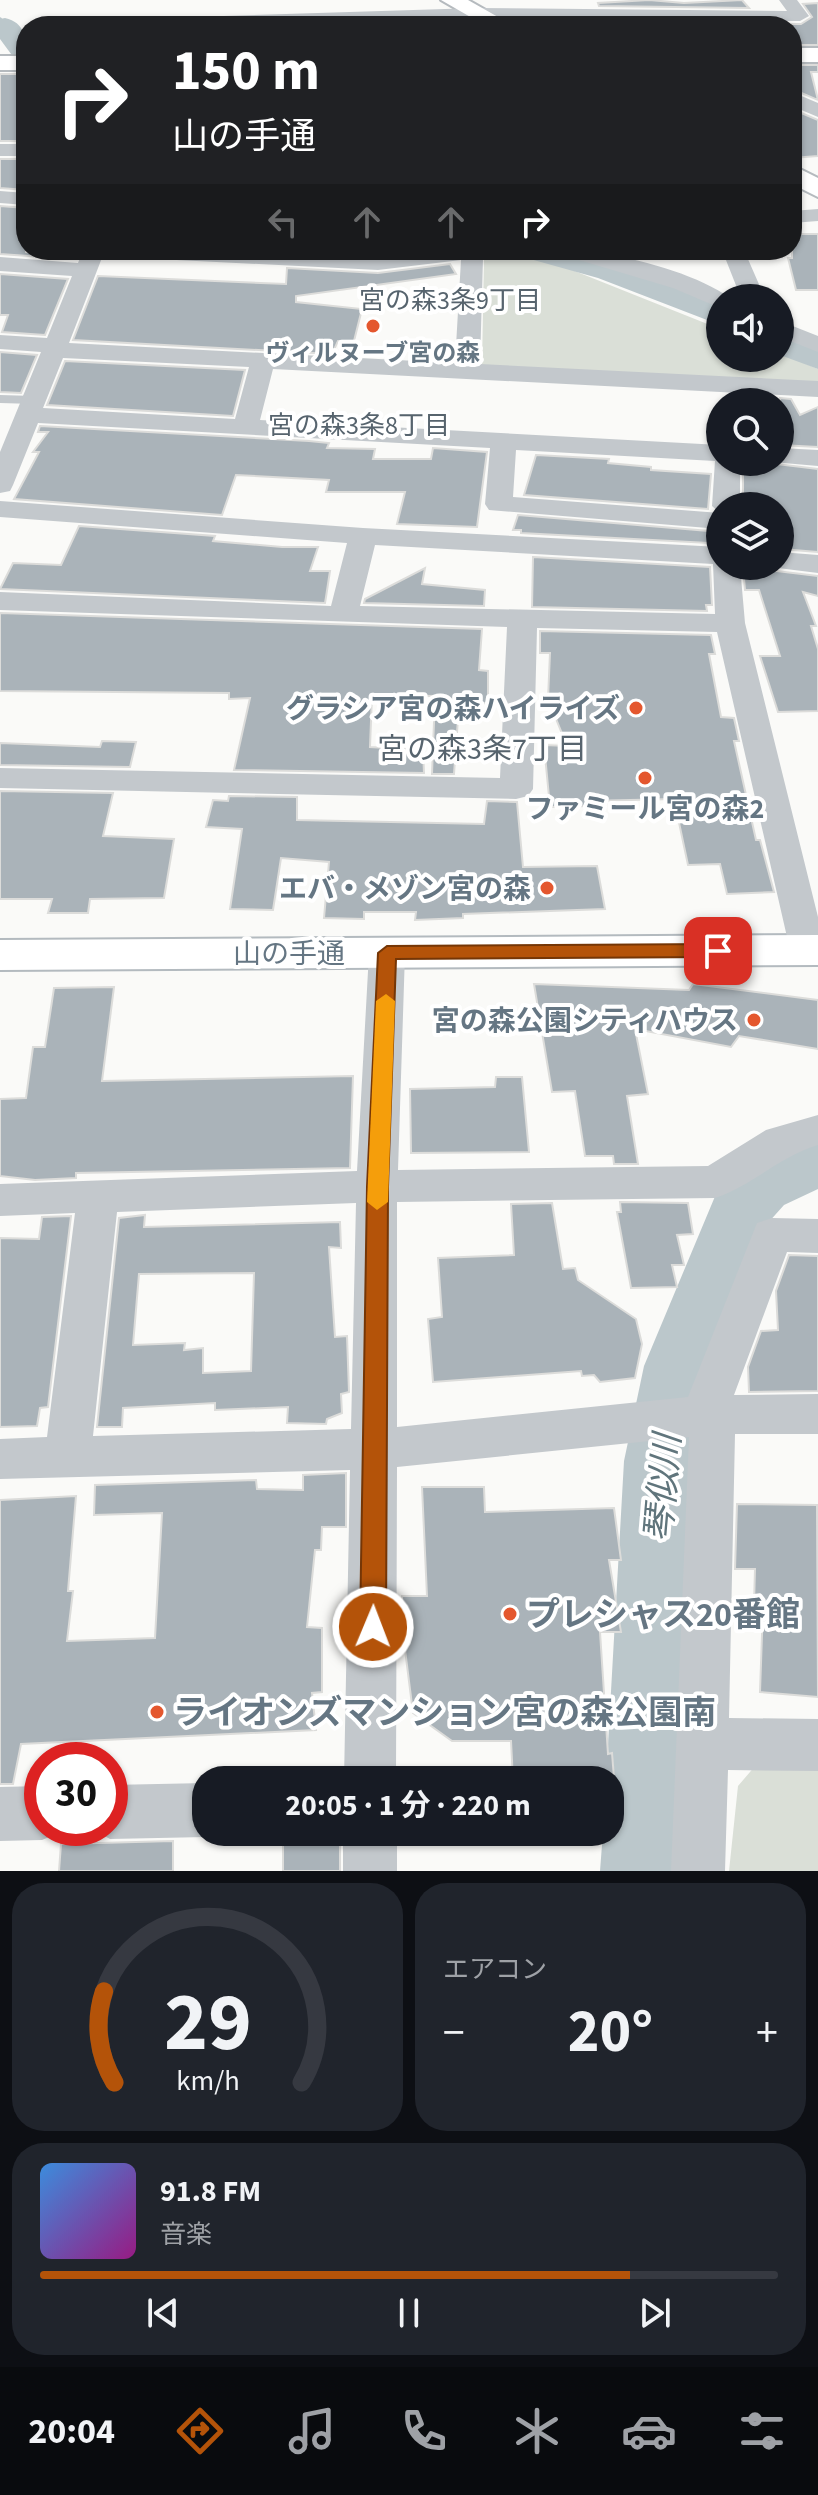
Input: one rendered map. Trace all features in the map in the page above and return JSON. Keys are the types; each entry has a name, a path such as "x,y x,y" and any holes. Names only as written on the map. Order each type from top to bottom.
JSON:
{"main road":[{"path":"452,0 483,16"},
{"name":"山の手通","path":"0,955 813,950"}],"street":[{"path":"390,16 477,13 800,16 788,0"},
{"path":"0,264 90,260 3,473"},
{"path":"318,260 378,263 404,260"},
{"path":"467,371 474,260"},
{"path":"604,260 681,283 706,295"},
{"path":"737,260 747,284"},
{"path":"794,334 818,345"},
{"path":"0,342 263,360 818,389"},
{"path":"246,426 263,360"},
{"path":"31,407 246,426 706,452"},
{"path":"495,544 504,441"},
{"path":"794,457 818,458"},
{"path":"499,504 706,520"},
{"path":"0,509 363,536 706,555"},
{"path":"343,615 363,536"},
{"path":"794,562 818,564"},
{"path":"727,580 730,623 813,950"},
{"path":"0,601 343,615 730,623"},
{"path":"0,778 516,789 522,620"},
{"path":"370,1766 377,1187 387,953"},
{"path":"0,1200 377,1187 715,1182 780,1141 818,1130"},
{"path":"68,1457 98,1198"},
{"path":"702,1415 772,1235 818,1236"},
{"path":"0,1459 375,1449 702,1415 818,1414"},
{"path":"698,1871 705,1744 712,1431 702,1415"},
{"path":"705,1744 818,1745"},
{"path":"128,1812 192,1810"},
{"path":"0,1814 24,1813"},
{"path":"370,1846 370,1871"}],"lane":[{"path":"0,399 31,407"}],"shaded area":[{"path":"484,260 547,260 706,323 706,372 794,372 794,359 818,369 818,382 482,365"},
{"path":"756,1765 818,1765 818,1871 729,1871 738,1786"}],"building":[{"path":"649,0 684,3 742,0 749,8 599,6 598,3"},
{"path":"818,3 818,45 802,45 802,23 812,17 803,4"},
{"path":"802,65 818,65 818,72 811,72 818,100 802,93"},
{"path":"0,74 16,74 16,141 0,141"},
{"path":"802,113 818,120 818,156 802,157"},
{"path":"0,159 16,159 16,189 0,188"},
{"path":"0,206 16,207 16,255 0,254"},
{"path":"802,234 818,234 818,290 796,290 788,260 802,260"},
{"path":"450,264 456,274 296,296 296,302 362,309 354,341 338,341 332,354 73,340 98,276 286,284 287,268 378,273"},
{"path":"0,274 68,279 45,335 2,332 8,315 0,315"},
{"path":"0,352 37,355 21,393 0,392"},
{"path":"65,361 245,370 233,416 47,405"},
{"path":"794,404 800,415 818,407 818,447 794,446"},
{"path":"40,426 309,441 329,443 327,448 375,449 373,459 431,459 433,448 487,452 477,527 397,524 405,492 326,492 329,480 236,475 222,515 14,499 39,452 33,452 48,432 38,432"},
{"path":"536,455 609,459 608,463 711,476 709,492 706,492 706,509 524,495"},
{"path":"794,466 818,469 818,552 794,550 794,492 743,492 743,476 794,476"},
{"path":"518,515 706,531 706,543 521,533 521,530 513,530"},
{"path":"79,526 215,536 213,541 318,547 310,571 330,571 325,603 0,589 13,563 61,565"},
{"path":"533,557 706,567 706,580 711,580 712,605 706,605 707,611 532,607"},
{"path":"425,568 422,584 485,590 484,606 364,603 365,599"},
{"path":"794,573 818,576 818,596 803,592 816,626 811,626 818,649 818,711 778,712 760,656 780,656 759,590 745,590 744,580 794,580"},
{"path":"0,613 482,629 479,670 488,671 488,703 459,705 454,774 432,774 435,696 372,695 370,747 423,750 424,773 234,770 250,698 229,699 229,693 0,691"},
{"path":"540,631 711,635 715,654 709,654 721,717 734,718 739,741 734,741 756,840 760,840 774,892 727,894 720,864 688,865 674,799 587,801 587,806 550,807 544,745 567,746 548,699 550,653 540,653"},
{"path":"102,741 136,742 130,767 0,765 0,743 100,747"},
{"path":"0,791 113,793 103,836 174,839 164,898 90,899 88,913 48,913 52,899 0,899"},
{"path":"229,796 297,797 297,820 484,824 487,801 517,802 523,867 597,866 605,909 463,914 463,918 415,920 416,912 364,912 364,919 324,918 329,862 281,858 273,910 230,909 242,829 206,827 213,800 228,801"},
{"path":"534,984 689,990 693,984 818,1000 818,1049 739,1036 731,1047 635,1029 648,1094 627,1096 638,1164 614,1164 613,1156 585,1156 575,1091 552,1092"},
{"path":"114,987 102,1081 353,1076 350,1168 76,1173 76,1178 35,1180 0,1176 0,1099 26,1098 33,1047 45,1047 54,988"},
{"path":"496,1077 522,1077 529,1152 411,1153 410,1089 495,1087"},
{"path":"620,1202 688,1203 693,1234 677,1235 684,1265 672,1265 677,1287 631,1288 617,1212 621,1212"},
{"path":"552,1203 563,1269 575,1268 578,1280 636,1319 642,1344 635,1378 600,1382 594,1375 582,1376 581,1371 433,1382 428,1319 442,1317 438,1258 514,1255 511,1204"},
{"path":"145,1215 144,1227 340,1222 341,1248 329,1247 335,1337 347,1336 349,1392 341,1394 342,1413 327,1419 326,1424 287,1423 288,1407 215,1410 215,1403 123,1408 122,1427 97,1427 119,1218","holes":["254,1273 251,1371 203,1373 203,1348 184,1350 185,1343 133,1345 139,1274"]},
{"path":"71,1216 48,1407 40,1408 37,1426 0,1427 0,1238 39,1239 42,1217"},
{"path":"789,1255 818,1256 818,1391 749,1392 748,1367 761,1331 778,1330 776,1291"},
{"path":"346,1473 346,1527 322,1527 321,1550 315,1550 307,1627 322,1628 322,1692 312,1693 316,1730 24,1742 13,1784 0,1784 0,1500 76,1496 68,1591 73,1591 67,1641 155,1638 162,1513 94,1515 95,1485 256,1480 257,1489 303,1490 303,1475"},
{"path":"422,1487 484,1487 485,1512 614,1508 621,1560 609,1560 621,1632 600,1632 608,1754 612,1753 613,1766 512,1766 511,1741 452,1741 413,1713 403,1634 402,1596 427,1596"},
{"path":"737,1504 817,1505 818,1697 760,1692 763,1606 754,1604 755,1569 735,1569"},
{"path":"173,1841 173,1871 59,1871 61,1846 128,1846 128,1842"},
{"path":"283,1846 340,1846 340,1871 283,1871"}],"waterway":[{"name":"琴似川","path":"0,20 5,26"},
{"name":"琴似川","path":"5,26 16,41"},
{"name":"琴似川","path":"571,260 610,271 706,309"},
{"name":"琴似川","path":"794,347 818,358"},
{"name":"琴似川","path":"643,1871 660,1461 679,1366 739,1212 761,1187 798,1168 818,1165"}],"slow traffic":[{"path":"377,1202 386,1001"}],"place":[{"name":"ヴィルヌーブ宮の森","path":"373,326"},
{"name":"グラシア宮の森ハイライズ","path":"636,708"},
{"name":"ファミール宮の森2","path":"645,778"},
{"name":"エバ・メゾン宮の森","path":"547,888"},
{"name":"宮の森公園シティハウス","path":"754,1020"},
{"name":"プレシャス20番館","path":"510,1614"},
{"name":"ライオンズマンション宮の森公園南","path":"157,1712"}],"district":[{"name":"宮の森3条9丁目","path":"450,300"},
{"name":"宮の森3条8丁目","path":"359,425"},
{"name":"宮の森3条7丁目","path":"482,749"}],"route":[{"path":"373,1627 377,1187 387,953 718,951"}]}
